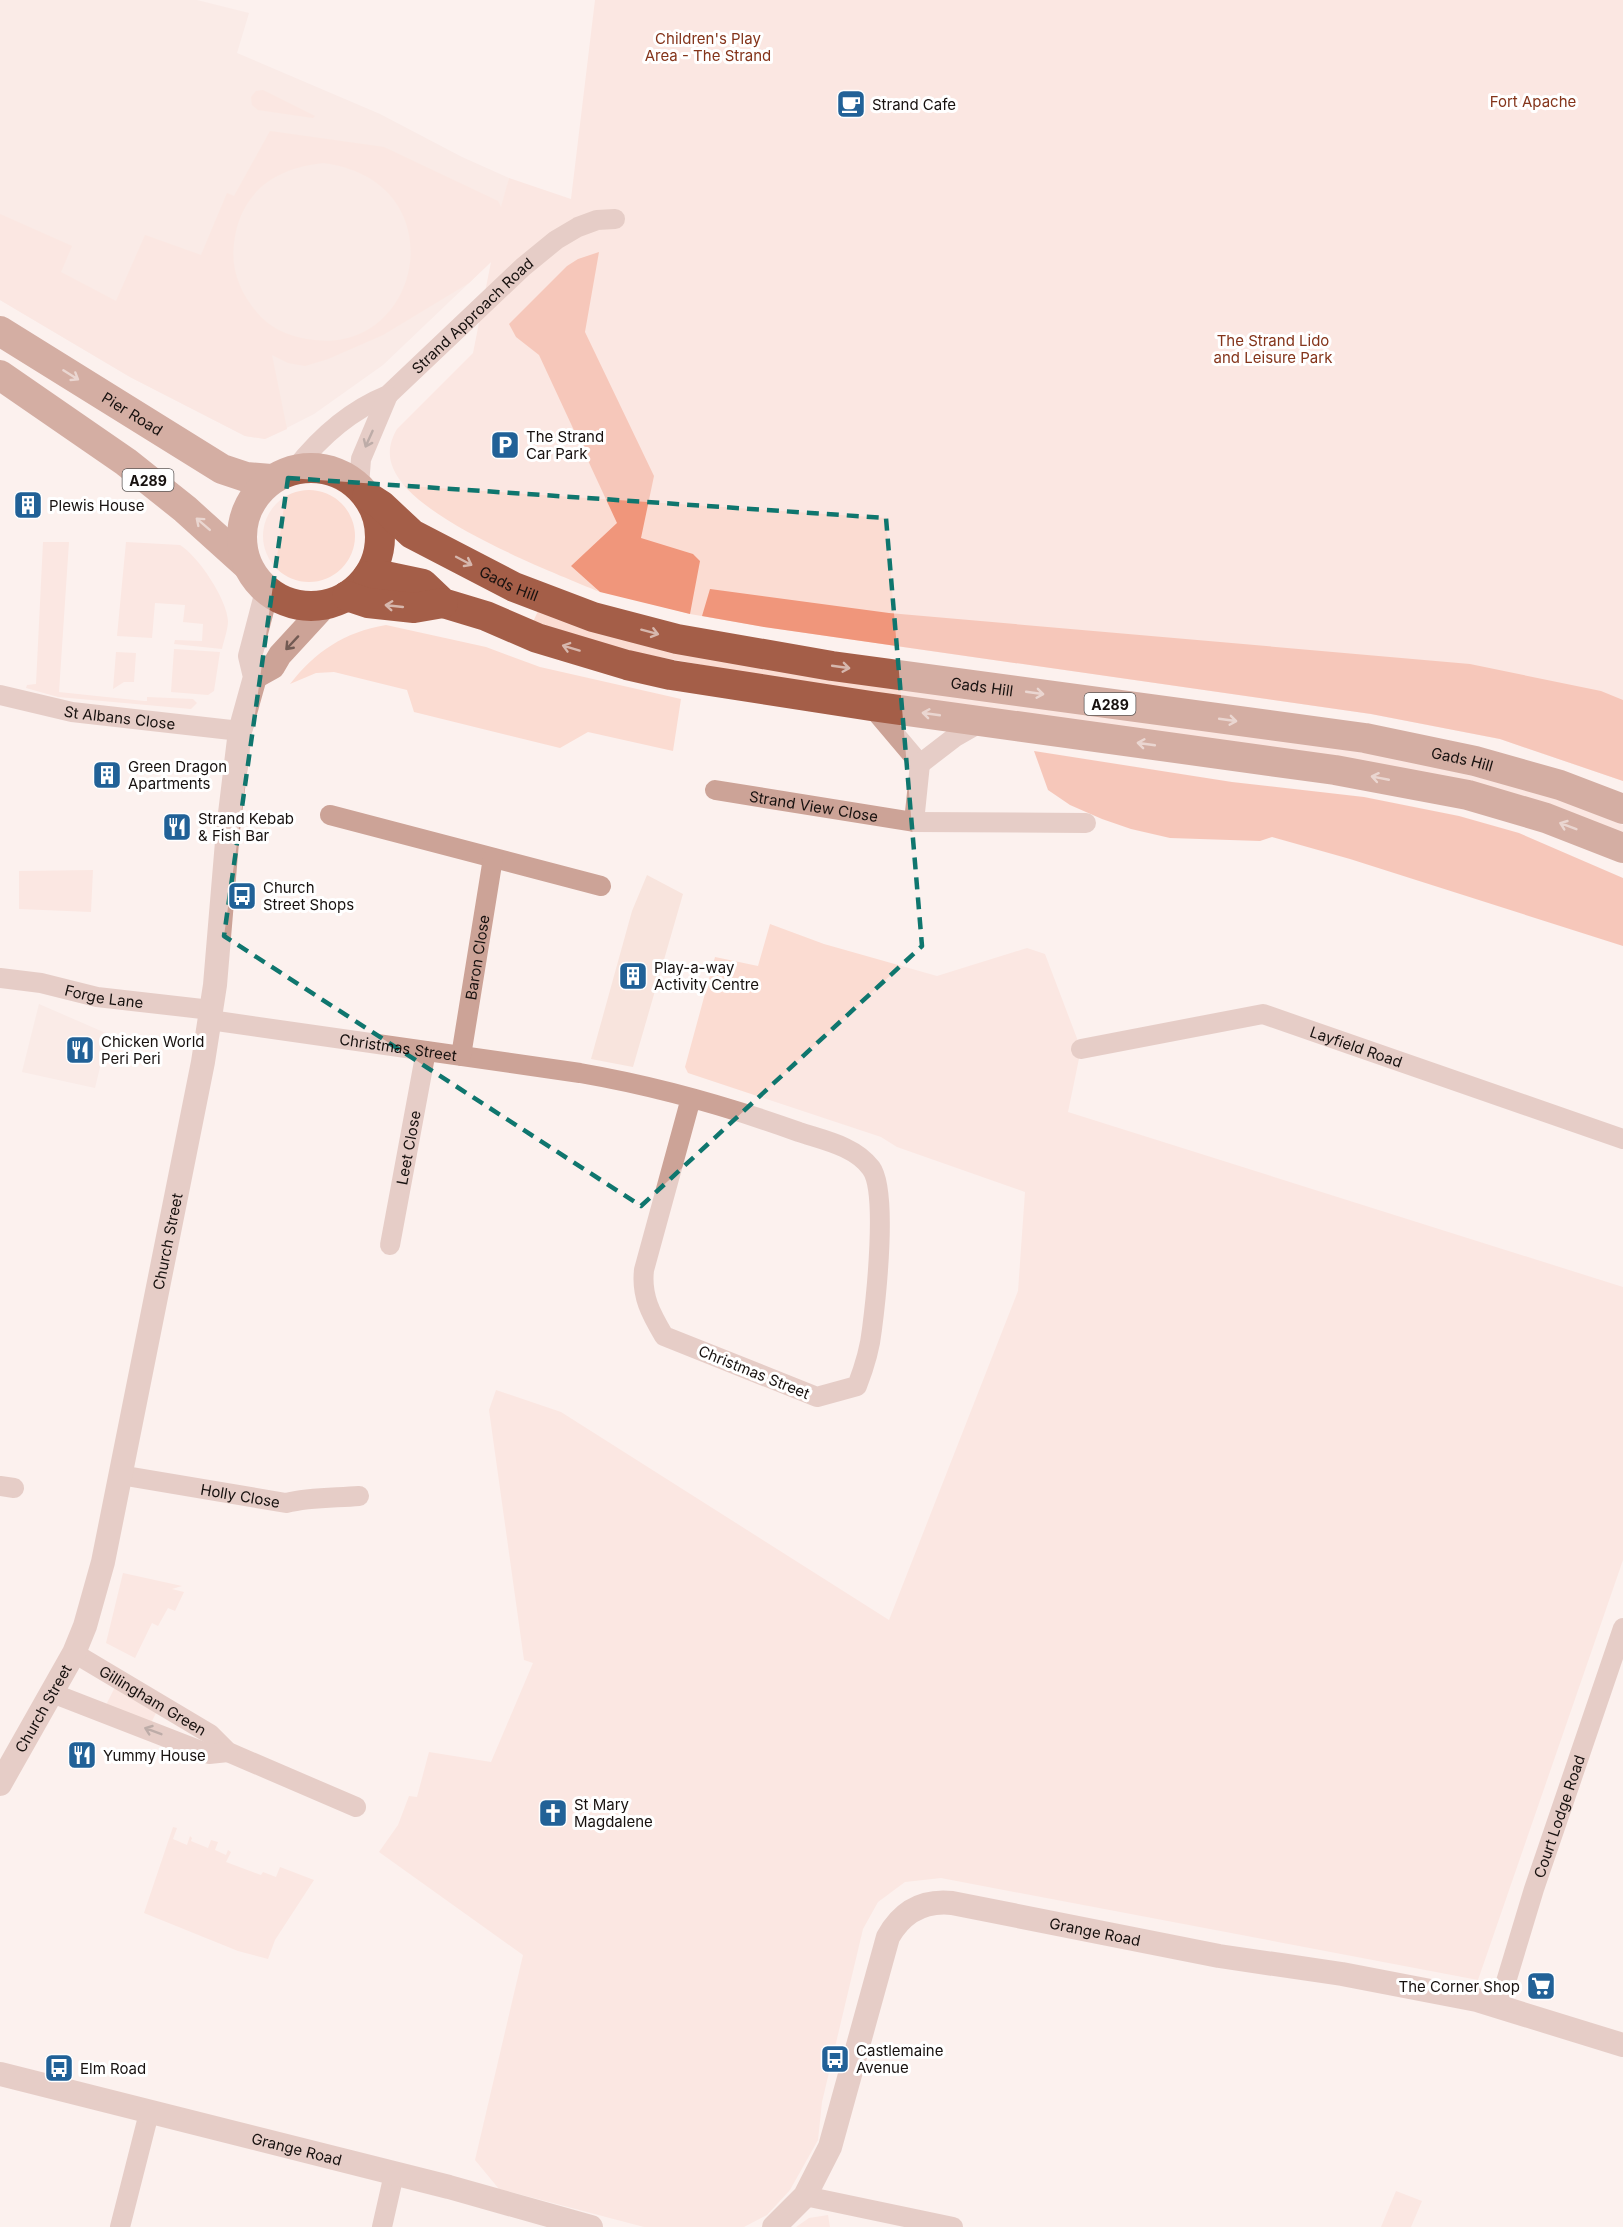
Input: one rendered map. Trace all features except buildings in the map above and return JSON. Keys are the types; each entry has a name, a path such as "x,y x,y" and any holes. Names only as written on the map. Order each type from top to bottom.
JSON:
{"main road":[{"name":"Pier Road","path":"0,331 222,469 246,477 283,474"},
{"name":"A289","path":"0,375 126,462 185,509 246,564 267,591 285,601 306,606 337,600"},
{"name":"A289","path":"246,564 241,533 250,502 260,490 283,474 318,468 340,474 363,491"},
{"path":"337,600 359,587 376,561 380,544 378,519 363,491"},
{"name":"Gads Hill","path":"363,491 412,534 514,587 593,617 677,639 832,666 1365,738 1475,761 1560,785 1623,809"},
{"name":"A289","path":"368,576 385,576 423,584 443,603 486,616 537,638 627,665 671,675 982,722 1335,770 1468,795 1546,818 1623,848"},
{"path":"337,600 414,608 443,603"}],"street":[{"name":"Strand Approach Road","path":"283,474 324,436 365,405 388,395 524,267 556,240 597,219 615,219"},
{"name":"Strand Approach Road","path":"363,491 361,459 388,395"},
{"name":"Church Street","path":"0,1784 74,1653 85,1626 103,1562 211,1015 228,830 240,731 255,677 250,656 267,591"},
{"path":"255,677 273,667 280,655 337,600"},
{"name":"St Albans Close","path":"0,695 72,712 240,731"},
{"path":"871,706 920,764 914,822"},
{"path":"920,764 955,737 982,722"},
{"name":"Strand View Close","path":"715,790 914,822 1086,823"},
{"path":"330,815 601,886"},
{"name":"Baron Close","path":"461,1056 493,858"},
{"name":"Forge Lane","path":"0,978 41,983 97,997 211,1015"},
{"name":"Layfield Road","path":"1081,1049 1263,1014 1623,1139"},
{"name":"Christmas Street","path":"211,1015 631,1082 691,1098 746,1113 840,1146 859,1156 872,1169 879,1186 880,1224 872,1330 867,1360 857,1386 817,1397 664,1336 655,1321 642,1288 644,1270 691,1098"},
{"name":"Leet Close","path":"390,1245 426,1051"},
{"name":"Holly Close","path":"120,1475 286,1503 304,1498 359,1496"},
{"name":"Court Lodge Road","path":"1499,2005 1534,1889 1623,1628"},
{"name":"Gillingham Green","path":"74,1653 210,1734 228,1752 356,1807"},
{"name":"Gillingham Green","path":"52,1693 209,1754 228,1752"},
{"name":"Grange Road","path":"774,2227 805,2196 830,2147 887,1940 899,1920 923,1905 940,1902 952,1903 1199,1953 1342,1974 1499,2005 1623,2045"},
{"name":"Grange Road","path":"0,2074 394,2174 591,2227"},
{"path":"120,2227 149,2113"},
{"path":"382,2227 394,2174"},
{"path":"805,2196 953,2227"}],"highlighted area":[{"path":"288,478 886,518 922,946 641,1206 224,936"}],"shaded area":[{"path":"0,0 197,0 249,13 237,53 380,114 462,157 509,178 496,231 492,261 383,365 314,414 265,439 245,436 130,377 0,300"},
{"path":"599,252 585,332 654,476 641,538 693,554 700,561 690,614 600,592 571,566 617,523 539,355 516,337 509,324 567,266 578,259"},
{"path":"710,589 889,613 1470,664 1601,691 1623,700 1623,781 1500,739 1371,714 764,627 702,616"},
{"path":"1034,751 1232,782 1364,797 1459,816 1519,833 1623,878 1623,946 1350,859 1272,837 1260,841 1170,838 1131,829 1070,805 1048,790"},
{"path":"647,875 683,894 633,1067 591,1059 632,911"},
{"path":"39,1004 108,1034 95,1088 22,1072"}],"green space":[{"name":"The Strand Lido and Leisure Park","path":"595,0 1623,0 1623,781 1500,739 1371,714 764,627 690,614 596,589 600,592 518,557 454,524 427,506 406,487 393,468 390,458 391,443 397,429 473,353 491,262 469,283 383,335 328,359 305,366 288,363 272,355 287,429 265,439 245,436 130,377 0,300 0,214 72,246 61,272 116,301 145,235 201,255 227,193 234,196 270,131 384,147 498,201 501,207 509,178 571,199","holes":["323,163 366,176 394,200 408,230 410,263 400,295 380,321 351,337 314,340 292,336 272,326 248,301 239,283 234,264 234,243 238,225 252,197 275,177 306,166"]},
{"path":"263,90 315,116 313,118 258,110 252,105 251,97 256,91"},
{"path":"300,490 318,490 335,497 348,510 355,527 355,545 348,562 335,575 318,582 300,582 283,575 270,562 263,545 263,527 270,510 283,497"},
{"path":"43,542 69,542 59,692 144,701 147,701 147,697 193,699 197,703 191,709 58,697 26,688 27,685 36,684"},
{"path":"126,542 180,545 195,558 223,601 228,624 222,649 174,644 175,640 202,641 203,624 183,622 185,605 155,603 152,638 117,636"},
{"path":"538,611 1405,760 1514,786 1563,801 1623,825 1623,834 632,652 533,622"},
{"path":"386,625 486,647 540,667 681,699 673,751 588,732 560,748 414,712 407,690 334,672 316,673 290,684 310,662 332,645 357,633"},
{"path":"174,649 220,652 214,691 208,695 171,692"},
{"path":"116,652 136,653 134,682 124,682 113,689"},
{"path":"93,870 91,912 19,909 19,871"},
{"path":"770,924 824,944 937,976 1027,948 1045,954 1081,1049 1068,1112 1623,1287 1623,1560 1478,1980 941,1878 905,1882 878,1902 863,1929 822,2102 818,2140 790,2190 767,2215 744,2227 644,2227 499,2189 475,2160 523,1955 379,1852 398,1825 409,1796 417,1797 429,1752 491,1762 533,1663 524,1660 489,1410 496,1390 561,1412 889,1620 1018,1291 1025,1192 897,1147 881,1137 688,1073 685,1067 715,957 758,966"},
{"path":"123,1573 182,1586 172,1589 184,1592 175,1611 168,1608 158,1626 152,1623 135,1658 106,1643"},
{"path":"116,1685 157,1711 151,1723 106,1705"},
{"path":"173,1827 177,1828 173,1839 187,1845 190,1836 191,1841 208,1848 211,1840 218,1842 215,1850 226,1855 228,1850 231,1852 226,1862 261,1875 263,1872 276,1877 280,1867 314,1880 275,1940 268,1959 238,1951 144,1913"},
{"path":"1396,2191 1422,2201 1411,2227 1381,2227"},
{"path":"828,2215 830,2227 796,2227 809,2218"}],"place":[{"name":"Strand Cafe","path":"851,104"},
{"name":"The Strand Car Park","path":"505,445"},
{"name":"Plewis House","path":"28,505"},
{"name":"Green Dragon Apartments","path":"107,775"},
{"name":"Strand Kebab & Fish Bar","path":"177,827"},
{"name":"Church Street Shops","path":"242,896"},
{"name":"Play-a-way Activity Centre","path":"633,976"},
{"name":"Chicken World Peri Peri","path":"80,1050"},
{"name":"Yummy House","path":"82,1755"},
{"name":"St Mary Magdalene","path":"553,1813"},
{"name":"The Corner Shop","path":"1541,1986"},
{"name":"Castlemaine Avenue","path":"835,2059"},
{"name":"Elm Road","path":"59,2068"}],"park label":[{"name":"Children's Play Area - The Strand","path":"708,46"},
{"name":"Fort Apache","path":"1533,101"}]}
